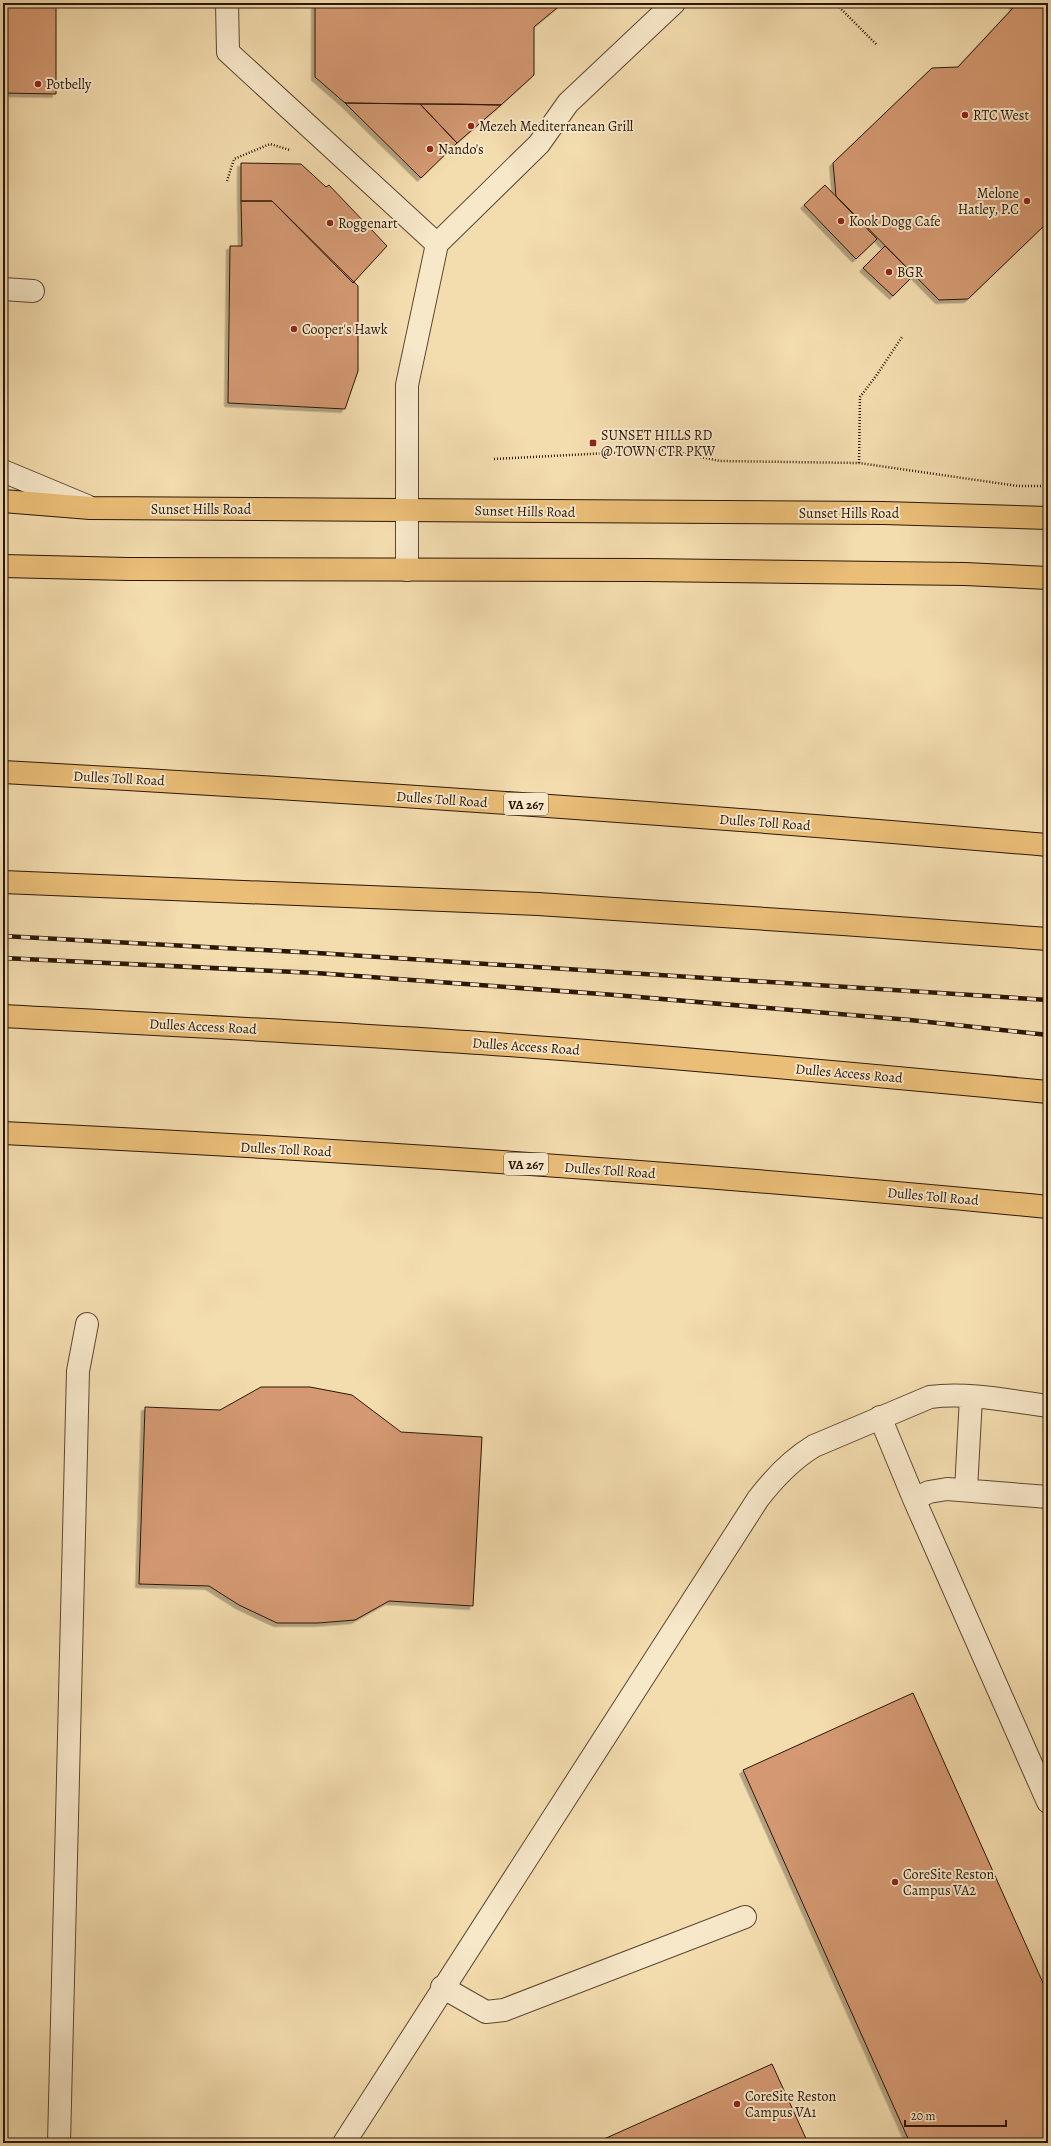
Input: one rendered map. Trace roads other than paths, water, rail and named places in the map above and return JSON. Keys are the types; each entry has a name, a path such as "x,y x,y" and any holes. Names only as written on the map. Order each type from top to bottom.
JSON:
{"main road":[{"name":"Sunset Hills Road","path":"3,502 90,508 884,513 1048,518"},
{"path":"3,566 136,569 645,570 926,574 1048,578"},
{"name":"Dulles Toll Road","path":"3,772 515,803 1048,845"},
{"path":"3,882 538,904 1048,939"},
{"name":"Dulles Access Road","path":"3,1016 274,1030 502,1044 779,1066 1048,1092"},
{"name":"Dulles Toll Road","path":"3,1133 490,1161 916,1194 1048,1207"}],"lane":[{"path":"227,3 228,52 437,244"},
{"path":"407,570 407,385 437,244 539,144 568,103 674,3"},
{"path":"3,289 33,291"},
{"path":"3,471 90,508"},
{"path":"59,2143 78,1371 87,1324"},
{"path":"344,2143 442,1987 758,1499 772,1481 799,1455 814,1446 930,1397 944,1395 971,1397 1048,1406"},
{"path":"966,1490 971,1397"},
{"path":"880,1417 914,1499 1048,1802"},
{"path":"914,1499 938,1490 966,1490 1048,1498"},
{"path":"442,1987 486,2012 504,2010 745,1918"}],"railway":[{"path":"3,936 317,953 1048,1000"},
{"path":"3,958 316,973 615,995 910,1020 1048,1035"}],"place":[{"name":"Potbelly","path":"38,84"},
{"name":"RTC West","path":"965,115"},
{"name":"Mezeh Mediterranean Grill","path":"471,126"},
{"name":"Nando's","path":"430,149"},
{"name":"Melone Hatley, P.C","path":"1027,201"},
{"name":"Kook Dogg Cafe","path":"841,221"},
{"name":"Roggenart","path":"330,223"},
{"name":"BGR","path":"889,272"},
{"name":"Cooper's Hawk","path":"294,329"},
{"name":"SUNSET HILLS RD @ TOWN CTR PKW","path":"593,443"},
{"name":"CoreSite Reston Campus VA2","path":"895,1882"},
{"name":"CoreSite Reston Campus VA1","path":"737,2104"}]}
